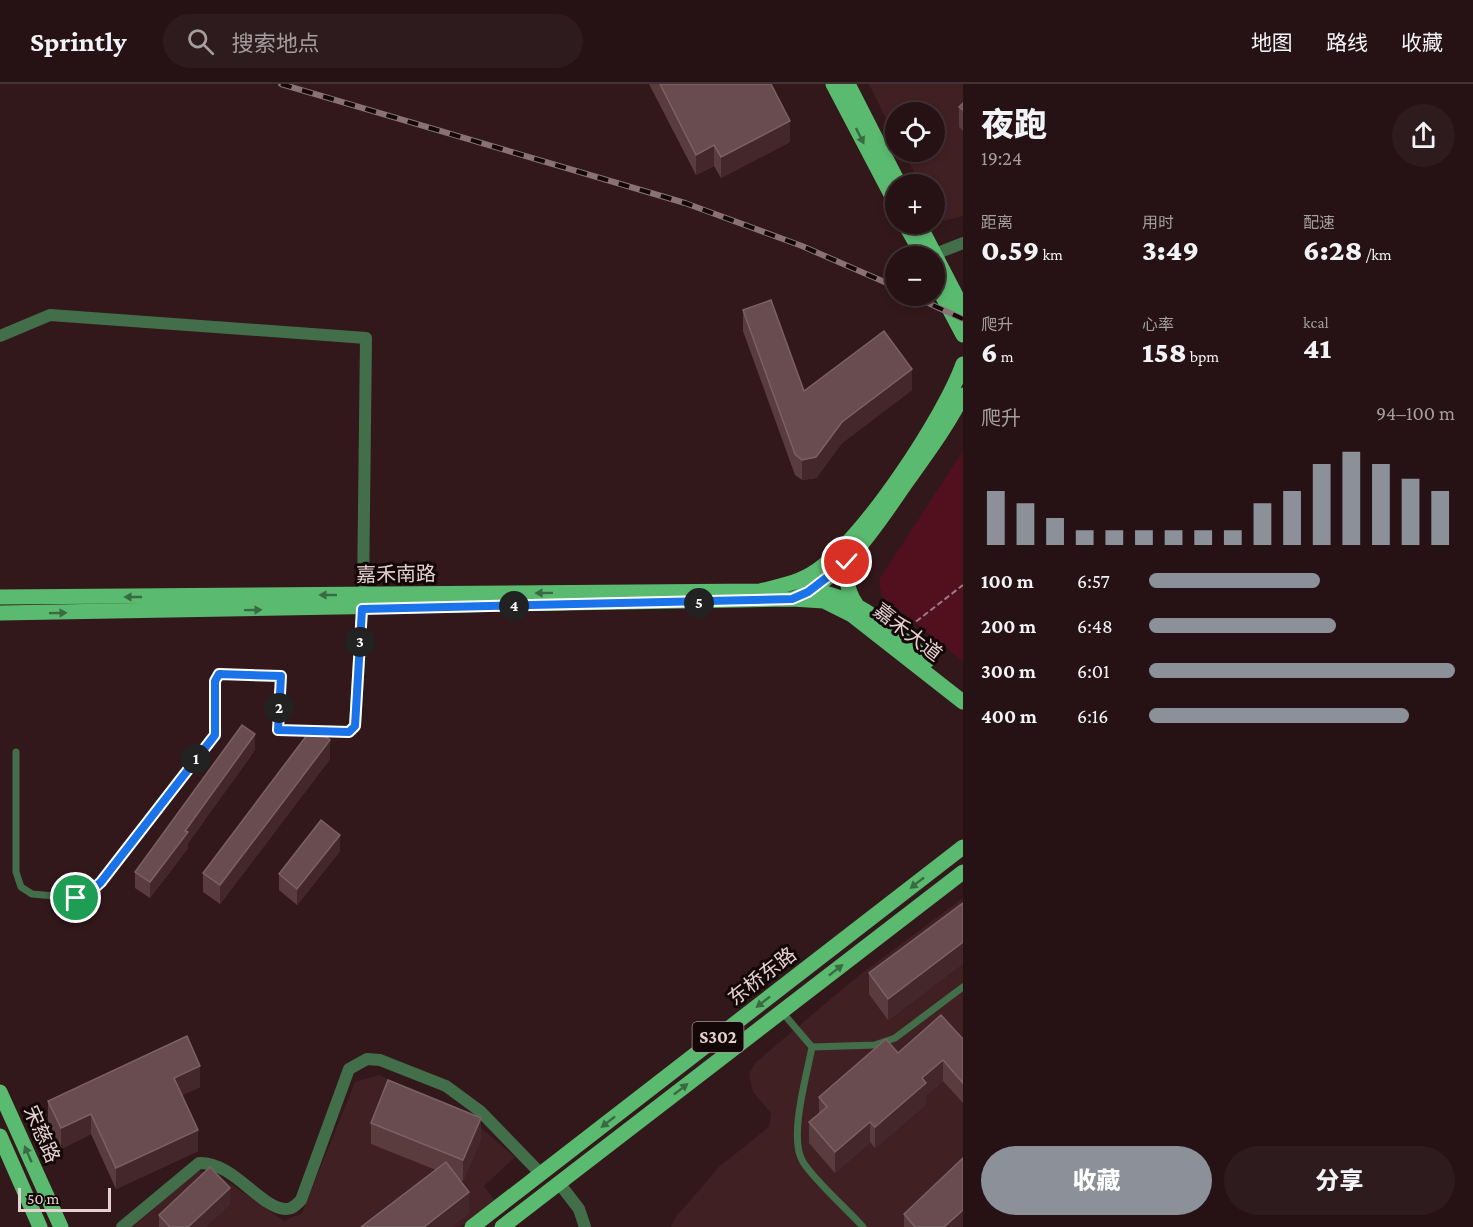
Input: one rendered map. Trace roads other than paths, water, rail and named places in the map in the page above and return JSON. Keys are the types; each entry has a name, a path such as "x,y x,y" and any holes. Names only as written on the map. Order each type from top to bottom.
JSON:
{"main road":[{"path":"833,84 885,183"},
{"path":"848,84 894,174"},
{"path":"913,234 922,246"},
{"path":"945,280 963,309"},
{"path":"945,301 963,335"},
{"path":"945,414 963,364"},
{"path":"792,592 808,592 836,570 945,414 963,394"},
{"path":"945,414 963,409"},
{"path":"792,592 849,549"},
{"path":"849,549 847,580 852,608"},
{"path":"832,596 836,570"},
{"path":"764,595 802,588 832,596"},
{"path":"792,592 832,596"},
{"name":"嘉禾南路","path":"0,614 362,602 764,595 792,592"},
{"name":"嘉禾大道","path":"832,596 898,636 963,689"},
{"name":"嘉禾南路","path":"0,597 362,602"},
{"name":"嘉禾大道","path":"852,608 963,702"},
{"name":"东桥东路","path":"472,1227 963,847"},
{"name":"东桥东路","path":"502,1227 963,872"},
{"name":"宋慈路","path":"0,1092 5,1114 18,1131 61,1227"},
{"name":"宋慈路","path":"0,1136 40,1227"}],"street":[{"path":"945,249 963,243"},
{"path":"0,336 50,315 366,338 362,602 355,726"},
{"path":"122,1227 199,1163 212,1163 274,1204 285,1209 293,1207 301,1200 349,1069 367,1059 380,1060 446,1086 480,1112 541,1174"},
{"path":"0,1130 18,1131"},
{"path":"559,1183 579,1209 585,1227"}],"lane":[{"path":"16,752 16,872 21,887 32,894 76,898 88,894 101,882 215,735 215,681 219,674 281,676 278,730 349,732 355,726"},
{"path":"812,1047 876,1045 895,1038 963,987"},
{"path":"782,1012 812,1047 797,1146 803,1162 863,1227"},
{"path":"929,1013 936,1020"}],"railway":[{"path":"281,84 685,203 802,246 885,282"},
{"path":"935,306 963,319"}]}
